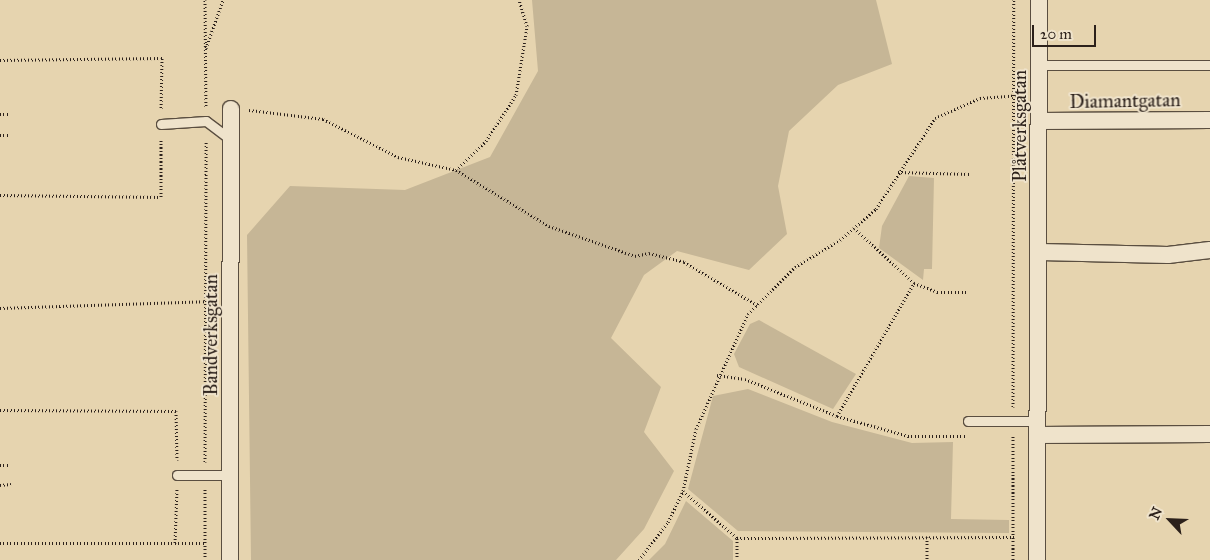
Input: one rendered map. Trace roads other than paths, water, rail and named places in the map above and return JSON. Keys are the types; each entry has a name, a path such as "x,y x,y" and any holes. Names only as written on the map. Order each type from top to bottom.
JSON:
{"street":[{"name":"Plåtverksgatan","path":"1036,3 1040,96 1037,560"},
{"name":"Bandverksgatan","path":"230,560 231,109"},
{"name":"Diamantgatan","path":"1040,121 1210,120"},
{"path":"1040,252 1168,255 1210,250"},
{"path":"1038,428 1210,434"}],"lane":[{"path":"1039,65 1210,64"},
{"path":"161,124 206,122 232,140"},
{"path":"968,421 1013,422 1038,428"},
{"path":"177,470 205,475 231,475"}]}
